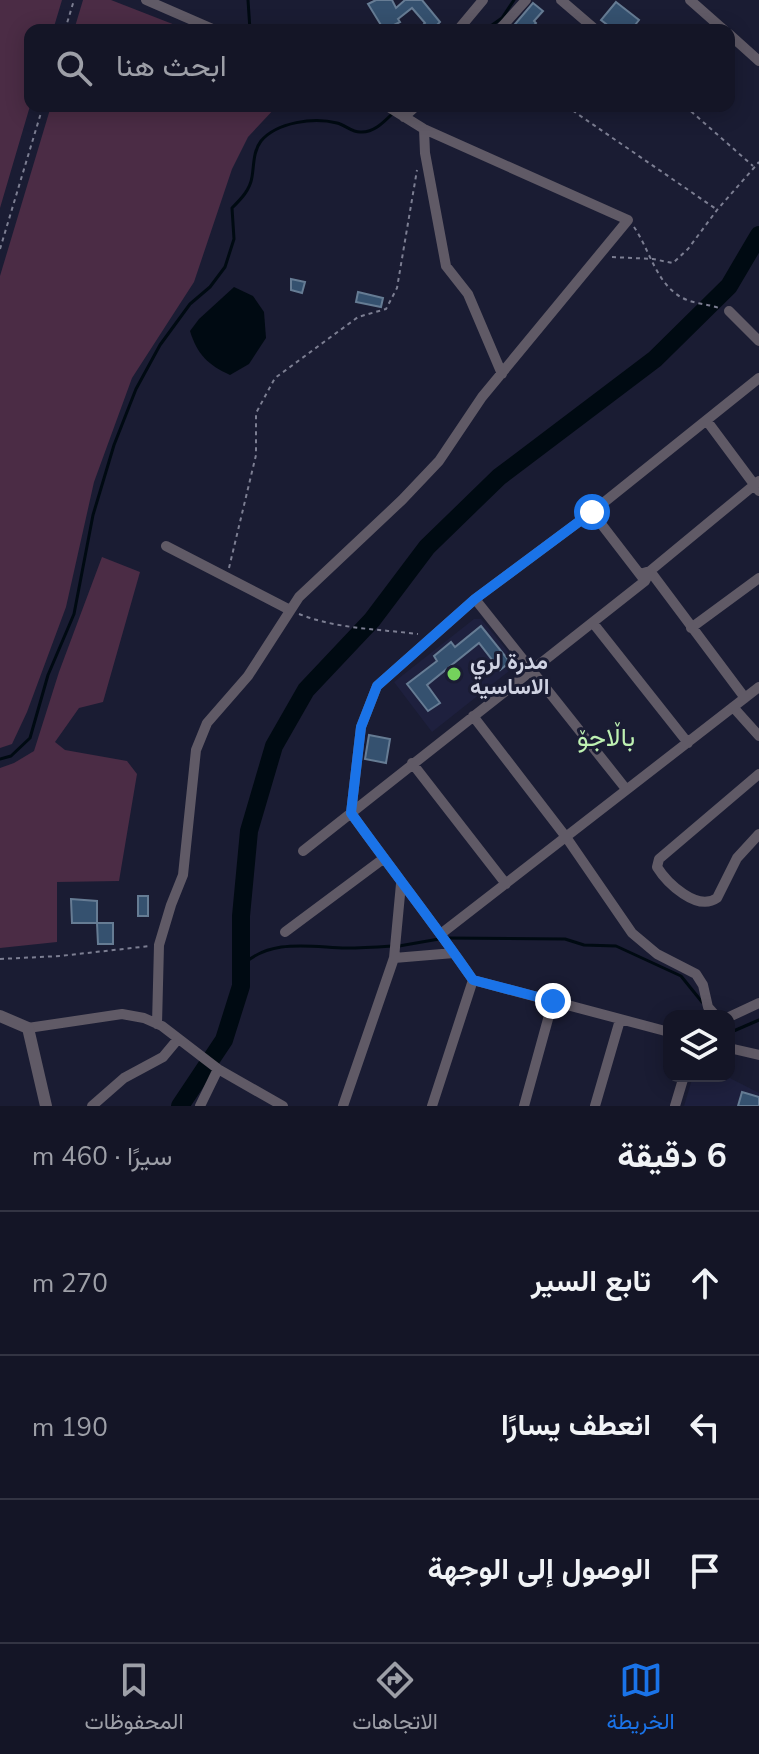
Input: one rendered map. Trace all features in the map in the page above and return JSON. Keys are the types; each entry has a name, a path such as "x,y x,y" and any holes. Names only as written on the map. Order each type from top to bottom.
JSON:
{"street":[{"path":"146,0 201,24"},
{"path":"463,24 483,0"},
{"path":"504,24 526,0"},
{"path":"561,0 589,24"},
{"path":"690,0 717,24"},
{"path":"735,39 759,61"},
{"path":"157,1024 159,945 183,875 196,750 207,723 248,676 299,597 439,461 482,397 628,220 424,129 396,112"},
{"path":"402,116 408,112"},
{"path":"424,129 425,153 446,266 468,294 502,374"},
{"path":"729,311 759,341"},
{"path":"663,1031 473,980 442,933 401,884 351,813 361,727 377,686 430,636 759,378"},
{"path":"303,851 593,623 645,575 758,486 707,421"},
{"path":"592,512 691,628 745,698"},
{"path":"166,546 290,610"},
{"path":"691,628 759,578"},
{"path":"475,599 626,789"},
{"path":"593,623 688,743"},
{"path":"442,933 759,687"},
{"path":"733,707 759,736"},
{"path":"473,716 566,837 632,933 657,954 699,977 711,1010"},
{"path":"412,763 506,884"},
{"path":"759,774 661,857 657,867 682,892 703,903 711,902 717,898 742,851 759,834"},
{"path":"285,932 383,859"},
{"path":"343,1106 394,958 401,884"},
{"path":"394,958 454,953"},
{"path":"432,1106 473,980"},
{"path":"524,1106 553,1001"},
{"path":"735,1014 759,1003"},
{"path":"0,1016 28,1028 122,1014 144,1018 157,1024 218,1069 283,1106"},
{"path":"595,1106 620,1020"},
{"path":"28,1028 46,1106"},
{"path":"92,1106 124,1078 163,1057 178,1039"},
{"path":"735,1049 759,1055"},
{"path":"200,1106 218,1069"},
{"path":"675,1106 682,1082"}],"path":[{"path":"67,24 74,0"},
{"path":"0,249 41,112"},
{"path":"575,112 717,210"},
{"path":"692,112 754,167"},
{"path":"599,257 673,263 759,162"},
{"path":"227,577 256,455 256,413 275,378 358,317 386,309 397,288 417,168"},
{"path":"628,220 653,259 658,277 685,299 729,311"},
{"path":"290,610 317,621 350,628 430,636"},
{"path":"0,959 159,945"}],"shaded area":[{"path":"0,0 62,0 55,24 24,24 24,112 28,112 0,208"},
{"path":"83,0 111,0 173,24 76,24"},
{"path":"49,112 271,112 248,137 232,169 194,282 132,378 94,482 66,607 27,712 12,744 0,748 0,276"},
{"path":"234,287 253,296 264,312 266,338 249,364 230,375 204,358 190,331"},
{"path":"102,557 140,572 103,702 79,708 55,742 65,750 127,761 137,774 119,881 57,882 57,942 0,948 0,768 34,751 59,672"},
{"name":"مدرة لري الاساسیه","path":"474,619 481,619 515,660 514,667 432,732 394,682"},
{"path":"735,1081 759,1093 759,1106 684,1106 691,1082"}],"building":[{"path":"376,0 392,0 396,8 405,0 422,0 440,22 424,24 412,8 398,19 400,22 380,24 368,4"},
{"path":"616,2 639,20 636,24 606,24 601,20"},
{"path":"533,3 543,11 534,21 535,24 515,24"},
{"path":"291,279 305,282 302,293 291,290"},
{"path":"358,292 383,298 381,307 356,302"},
{"path":"481,626 510,662 500,670 479,643 427,685 440,703 428,711 407,684 437,661 434,656 451,642 455,647"},
{"path":"369,735 390,739 386,763 365,759"},
{"path":"138,896 148,896 148,916 138,916"},
{"path":"71,899 97,901 97,923 72,923"},
{"path":"97,923 113,923 113,944 98,944"},
{"path":"742,1092 759,1097 759,1106 738,1106"}],"waterway":[{"path":"248,0 250,24"},
{"path":"494,24 502,18 514,0"},
{"path":"0,759 11,756 30,738 48,675 74,614 93,515 114,445 136,389 160,345 190,304 210,287 225,267 234,239 232,208 249,186 258,145 276,129 286,125 328,121 365,132 378,127 392,114"},
{"path":"180,1106 224,1040 241,986 241,916 249,831 274,746 306,690 372,620 427,547 499,477 655,359 729,286 759,235"},
{"path":"446,938 565,939 584,945 616,946 681,976 702,1002"},
{"path":"399,946 439,939"},
{"path":"241,966 265,951 291,946 392,946"},
{"path":"735,1030 759,1020"}],"place":[{"name":"مدرة لري الاساسیه","path":"454,674"}],"district":[{"name":"باڵاجۆ","path":"606,737"}],"route":[{"path":"553,1001 473,980 442,933 401,884 351,813 361,727 377,686 475,599 592,512"}]}
